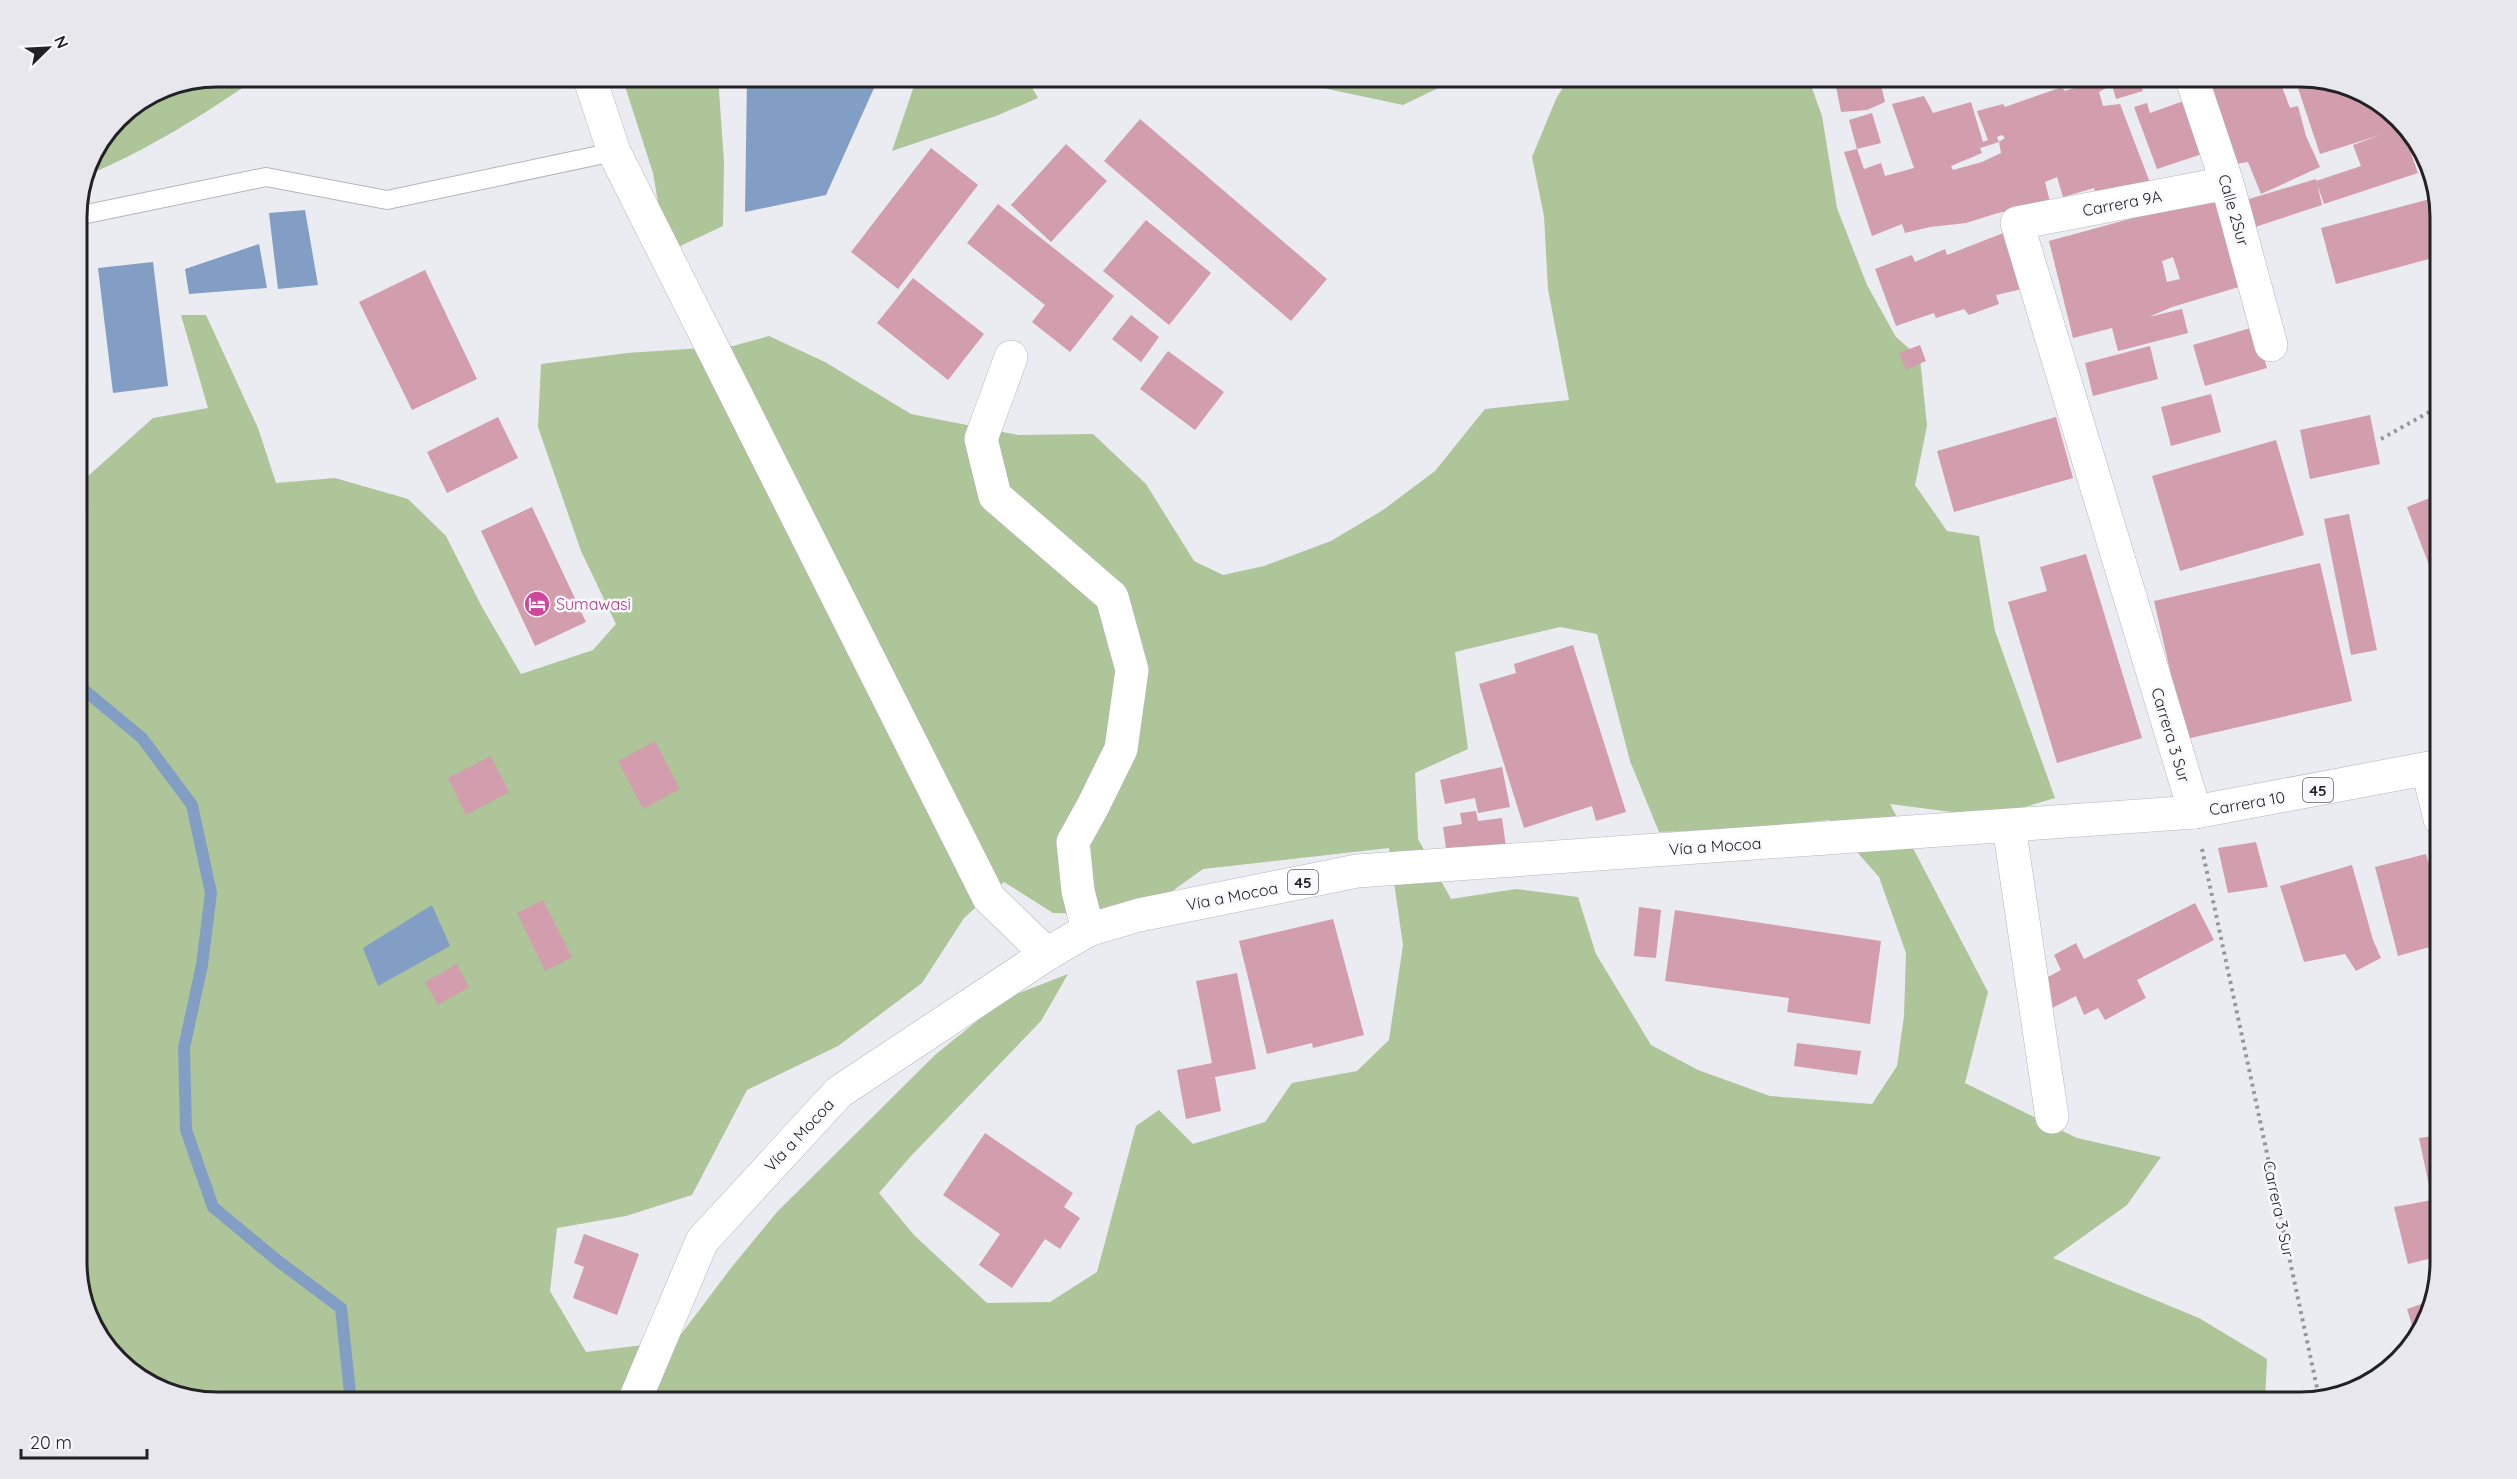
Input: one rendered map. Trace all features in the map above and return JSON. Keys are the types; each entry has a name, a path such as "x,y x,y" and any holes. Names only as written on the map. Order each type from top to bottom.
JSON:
{"street":[{"path":"593,87 614,152 989,898 1047,954"},
{"name":"Calle 2Sur","path":"2195,87 2227,183 2271,345"},
{"name":"Carrera 9A","path":"2018,224 2227,183"},
{"name":"Carrera 3 Sur","path":"2018,224 2195,812"},
{"path":"1011,357 981,439 995,496 1112,597 1132,670 1121,749 1073,842 1078,891 1088,930"},
{"name":"Carrera 10","path":"2195,812 2430,769"},
{"name":"Vía a Mocoa","path":"638,1392 702,1241 839,1092 1047,954 1088,930 1139,915 1357,871 2195,812"},
{"path":"2009,826 2052,1117"}],"lane":[{"path":"87,214 266,177 387,201 614,152"}],"path":[{"path":"2381,439 2430,412"},
{"name":"Carrera 3 Sur","path":"2195,812 2318,1391"}],"green space":[{"path":"209,87 244,87 196,118 96,171 100,160 119,131 152,104 192,90"},
{"path":"625,87 719,87 724,162 723,226 676,248 660,213 653,173"},
{"path":"914,87 1032,87 1038,98 996,116 892,151"},
{"path":"1318,87 1440,87 1403,105"},
{"path":"1563,87 1812,87 1822,116 1837,208 1867,285 1896,337 1920,358 1927,426 1915,485 1947,531 1979,536 1995,631 2055,798 1991,817 1890,804 1988,992 1965,1083 2077,1138 2161,1157 2127,1205 2053,1258 2199,1318 2267,1359 2265,1392 218,1392 184,1388 152,1375 125,1354 114,1341 97,1311 91,1295 87,1270 87,477 153,418 208,408 181,315 206,315 258,428 276,483 335,478 408,499 446,536 482,607 521,674 593,650 616,624 581,551 538,427 541,364 627,353 733,346 769,336 825,362 911,414 1018,435 1093,434 1146,484 1194,561 1223,575 1264,566 1331,541 1383,510 1435,471 1485,409 1569,400 1548,289 1544,216 1532,157","holes":["1560,627 1597,634 1630,761 1659,832 1743,829 1829,820 1879,877 1906,953 1904,1016 1897,1066 1872,1104 1770,1096 1698,1070 1651,1045 1596,954 1578,897 1516,889 1451,899 1418,839 1415,773 1468,749 1455,652","1389,848 1403,945 1389,1040 1357,1071 1292,1083 1265,1122 1193,1144 1159,1110 1136,1126 1097,1272 1050,1302 987,1303 914,1235 879,1193 910,1157 1041,1021 1068,974 1004,999 935,1055 777,1212 676,1341 586,1352 550,1291 557,1228 626,1216 692,1195 747,1090 838,1046 922,983 964,918 1004,882 1053,913 1139,915 1203,869"]}],"water":[{"path":"747,87 875,87 826,195 745,212"},
{"path":"305,210 318,285 278,289 269,213"},
{"path":"259,244 267,288 189,294 185,269"},
{"path":"153,262 168,386 113,393 98,268"},
{"path":"432,905 450,946 378,986 363,948"}],"building":[{"path":"1836,87 1882,87 1885,102 1867,110 1841,112"},
{"path":"2062,87 2065,91 2077,87 2108,87 2099,92 2103,106 2120,104 2152,188 2097,199 2094,188 2063,197 2057,177 2045,182 2050,202 1998,213 1966,223 1930,227 1905,233 1902,224 1872,236 1844,152 1857,149 1864,169 1881,163 1885,176 1914,168 1892,104 1924,96 1933,113 1971,102 1983,142 1988,140 1977,111 2003,104 2005,107","holes":["2002,135 2005,138 1999,142 1997,137","1999,142 2001,153 1982,162 1953,170 1951,166 1982,153 1980,148"]},
{"path":"2113,87 2141,87 2143,91 2116,99"},
{"path":"2209,87 2282,87 2290,108 2298,106 2306,136 2320,167 2261,194 2248,162 2235,164"},
{"path":"2298,87 2333,91 2365,104 2379,114 2392,125 2408,145 2418,173 2324,204 2316,181 2361,166 2353,145 2380,135 2320,154"},
{"path":"2192,98 2211,151 2157,169 2134,107 2147,103 2150,113"},
{"path":"1872,113 1881,143 1857,149 1849,120"},
{"path":"1140,119 1327,279 1291,321 1104,161"},
{"path":"1066,144 1107,181 1051,242 1011,205"},
{"path":"931,148 978,185 898,289 851,252"},
{"path":"2316,179 2322,205 2246,230 2239,202"},
{"path":"2221,199 2239,287 2172,307 2149,317 2182,309 2188,333 2118,351 2112,328 2073,338 2049,241 2148,214","holes":["2173,257 2180,279 2167,282 2162,261"]},
{"path":"2429,199 2430,259 2336,284 2321,228"},
{"path":"998,204 1114,296 1070,352 1032,322 1045,305 967,243"},
{"path":"1146,220 1211,273 1169,325 1103,271"},
{"path":"2006,232 2026,288 1996,295 1999,304 1969,315 1964,309 1936,318 1934,313 1896,326 1875,269 1912,255 1915,262 1945,249 1947,255"},
{"path":"425,270 477,379 412,410 359,302"},
{"path":"913,278 984,334 948,380 877,323"},
{"path":"1131,315 1159,337 1141,362 1112,339"},
{"path":"2254,327 2267,368 2205,386 2193,345"},
{"path":"1920,345 1926,361 1906,370 1899,353"},
{"path":"2150,346 2158,379 2093,396 2085,363"},
{"path":"1168,351 1224,392 1195,430 1140,389"},
{"path":"2211,394 2221,432 2171,446 2161,407"},
{"path":"2370,415 2380,464 2310,479 2300,430"},
{"path":"498,417 518,458 447,493 427,452"},
{"path":"2056,417 2073,478 1954,512 1937,451"},
{"path":"2276,440 2304,535 2180,571 2152,476"},
{"path":"2430,498 2430,568 2407,507"},
{"path":"532,507 586,622 535,646 481,531"},
{"path":"2349,514 2377,650 2351,655 2324,519"},
{"path":"2086,554 2142,738 2057,763 2008,602 2047,591 2040,567"},
{"path":"2320,563 2352,701 2186,739 2154,601"},
{"path":"1573,645 1626,812 1596,821 1592,806 1524,828 1479,684 1516,673 1514,664"},
{"path":"655,741 680,789 643,809 618,761"},
{"path":"491,756 509,792 466,815 448,778"},
{"path":"1502,767 1510,807 1478,813 1475,798 1445,804 1440,780"},
{"path":"1476,811 1478,821 1502,818 1506,847 1447,855 1443,827 1462,824 1460,813"},
{"path":"2256,842 2268,887 2228,893 2218,848"},
{"path":"2426,854 2430,868 2430,947 2398,956 2375,867"},
{"path":"2352,865 2373,940 2381,958 2356,971 2345,954 2304,962 2280,886"},
{"path":"543,900 572,957 545,971 517,913"},
{"path":"2195,903 2214,940 2137,980 2146,998 2105,1020 2098,1008 2084,1015 2076,996 2052,1008 2037,983 2061,970 2054,955 2076,943 2084,959"},
{"path":"1639,907 1661,910 1656,958 1634,956"},
{"path":"1675,910 1881,941 1870,1024 1787,1012 1789,998 1665,981"},
{"path":"1333,919 1364,1035 1313,1048 1312,1043 1267,1054 1239,941"},
{"path":"457,964 469,987 438,1005 425,982"},
{"path":"1237,973 1256,1069 1215,1077 1221,1111 1186,1119 1177,1070 1212,1063 1196,981"},
{"path":"1797,1043 1861,1051 1857,1075 1794,1066"},
{"path":"985,1133 1073,1193 1064,1207 1080,1218 1060,1249 1045,1239 1012,1288 979,1265 1000,1234 943,1195"},
{"path":"2430,1136 2430,1190 2419,1138"},
{"path":"2430,1200 2430,1258 2408,1264 2394,1207"},
{"path":"584,1234 639,1254 617,1315 573,1298 584,1267 574,1263"},
{"path":"2423,1304 2413,1327 2407,1309"}],"waterway":[{"path":"87,692 142,738 192,805 211,893 202,965 184,1048 186,1130 213,1207 278,1261 341,1308 350,1392"}],"place":[{"name":"Sumawasi","path":"537,604"}]}
